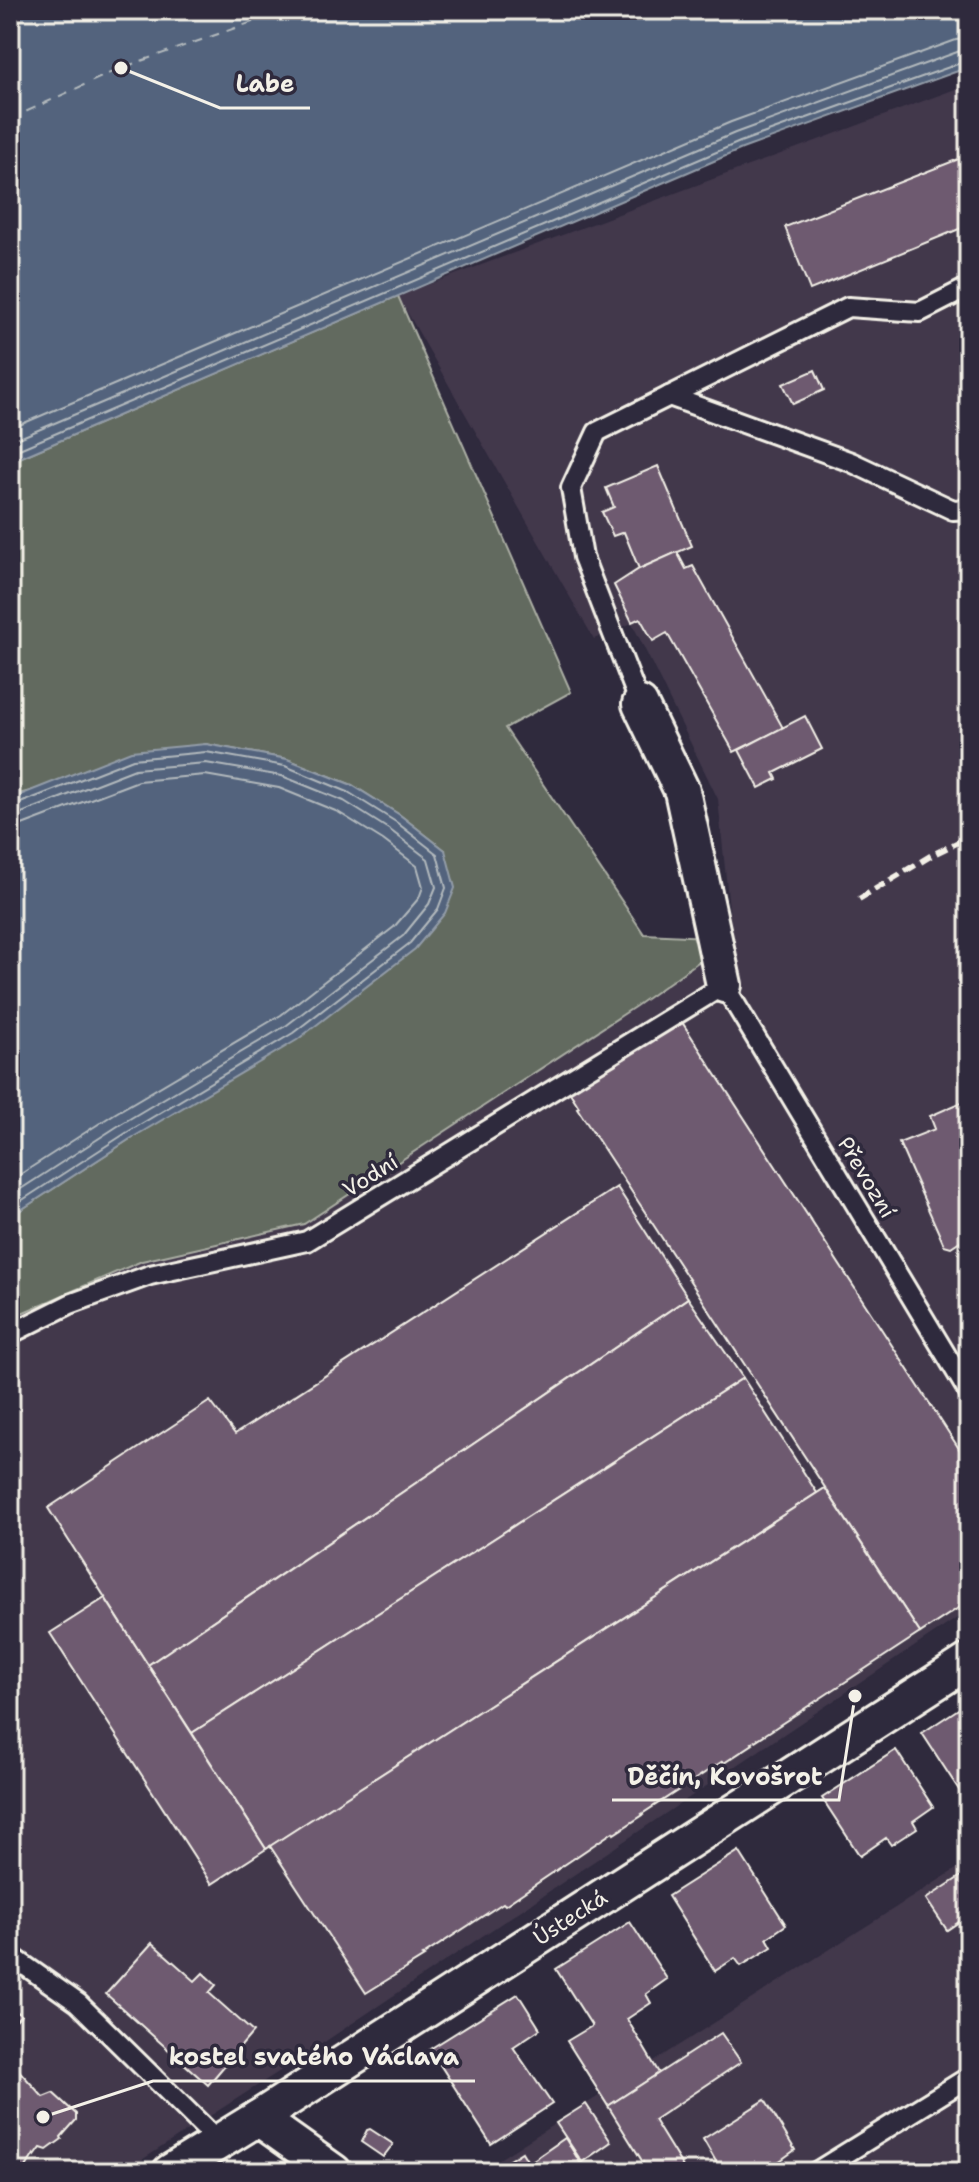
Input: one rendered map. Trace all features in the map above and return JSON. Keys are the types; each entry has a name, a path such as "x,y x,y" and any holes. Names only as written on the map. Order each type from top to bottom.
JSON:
{"street":[{"path":"640,704 682,791 724,985"},
{"name":"Ústecká","path":"170,2172 969,1661"},
{"path":"258,2118 334,2172"}],"lane":[{"path":"640,704 583,557 571,488 597,432 848,307 920,312 969,287"},
{"path":"669,396 851,462 953,510 969,509"},
{"name":"Vodní","path":"10,1334 70,1304 150,1275 307,1241 724,985"},
{"name":"Převozní","path":"724,985 969,1393"},
{"path":"10,1955 78,2003 218,2141"},
{"path":"816,2172 969,2077"}],"shaded area":[{"path":"969,84 969,1610 311,2051 123,2172 10,2172 10,1318 142,1261 304,1224 732,938 718,799 632,623 594,639 398,296"},
{"path":"969,1861 969,2172 479,2172"}],"green space":[{"path":"398,296 571,692 505,728 644,934 732,938 636,1006 304,1224 142,1261 10,1318 10,1217 130,1139 445,850 400,815 352,785 287,759 206,744 10,799 10,462"}],"water":[{"path":"10,10 969,10 969,67 742,149 10,462"},
{"path":"206,744 287,759 352,785 400,815 445,850 455,888 445,913 415,949 297,1040 130,1139 10,1217 10,799 131,751"}],"building":[{"path":"969,155 969,225 810,290 785,227"},
{"path":"815,370 824,390 793,404 783,384"},
{"path":"658,466 692,546 639,569 624,532 613,536 602,512 614,507 606,488"},
{"path":"677,552 686,569 693,566 783,728 734,752 667,633 653,641 640,618 632,622 614,585 639,569"},
{"path":"805,716 822,749 774,773 777,779 759,788 739,750"},
{"path":"680,1019 969,1464 969,1601 920,1633 577,1108 569,1091"},
{"path":"962,1102 969,1118 969,1235 951,1247 944,1245 899,1143 935,1129 930,1116"},
{"path":"617,1187 688,1298 148,1665 48,1508 210,1401 235,1434"},
{"path":"688,1298 743,1378 192,1733 148,1665"},
{"path":"743,1378 817,1493 266,1849 192,1733"},
{"path":"825,1488 920,1633 366,1993 270,1846"},
{"path":"105,1598 266,1849 212,1884 50,1633"},
{"path":"969,1702 969,1788 961,1793 922,1733"},
{"path":"896,1750 933,1807 913,1821 917,1828 891,1845 886,1838 860,1856 822,1798"},
{"path":"739,1851 786,1925 767,1938 772,1947 741,1966 735,1958 715,1971 668,1896"},
{"path":"969,1871 969,1918 947,1930 926,1899"},
{"path":"630,1922 667,1979 646,1994 651,2003 627,2019 659,2073 608,2106 567,2041 592,2026 556,1969"},
{"path":"152,1943 195,1981 203,1973 216,1985 209,1993 253,2032 208,2085 106,1994"},
{"path":"518,1994 540,2029 513,2047 552,2104 491,2144 430,2049"},
{"path":"10,2005 21,2015 10,2026"},
{"path":"721,2033 741,2062 654,2120 686,2172 649,2172 608,2106"},
{"path":"13,2064 43,2097 53,2093 76,2114 76,2120 62,2139 47,2150 41,2148 23,2172 10,2172 10,2065"},
{"path":"765,2100 795,2150 764,2172 722,2172 703,2139"},
{"path":"586,2104 611,2142 582,2162 556,2123"},
{"path":"370,2129 393,2144 383,2157 361,2142"},
{"path":"565,2138 581,2164 569,2172 534,2172 529,2163"},
{"path":"522,2152 534,2172 490,2172"}],"ferry route":[{"path":"10,119 121,68 287,10"}],"railway":[{"path":"859,899 932,855 969,837"}],"place":[{"name":"Labe","path":"121,68"},
{"name":"Děčín, Kovošrot","path":"855,1696"},
{"name":"kostel svatého Václava","path":"43,2117"}]}
